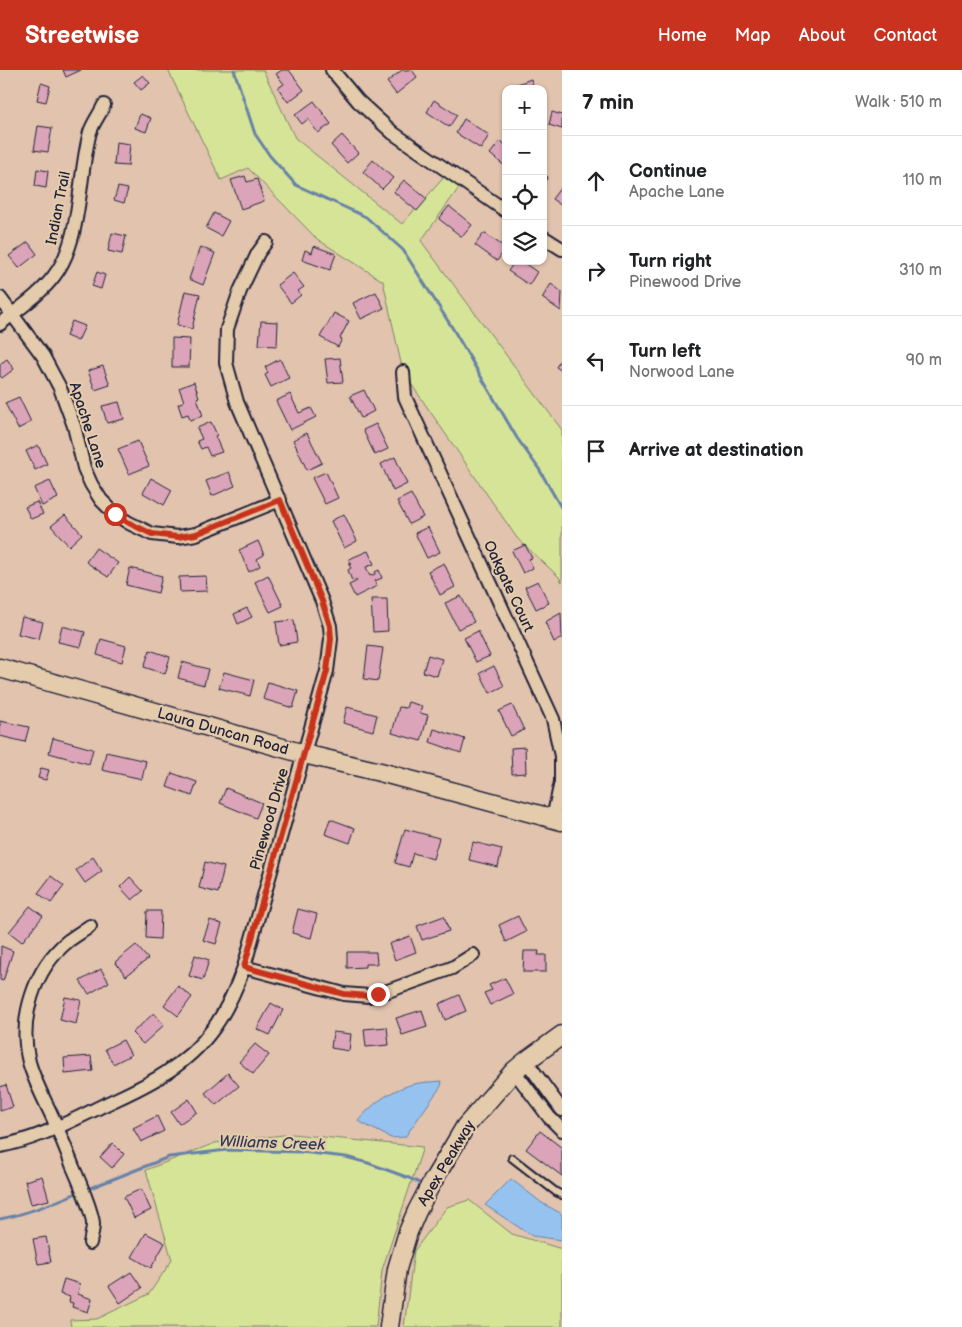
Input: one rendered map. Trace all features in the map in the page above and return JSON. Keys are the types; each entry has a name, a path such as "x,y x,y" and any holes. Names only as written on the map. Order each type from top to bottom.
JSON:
{"street":[{"path":"335,71 358,102 392,133 502,208"},
{"name":"Indian Trail","path":"0,324 55,276 65,257 76,221 82,170 91,130 104,105"},
{"path":"547,240 562,249"},
{"name":"Pinewood Drive","path":"0,1146 25,1140 57,1128 163,1075 193,1052 219,1021 232,998 244,967 327,671 331,639 330,626 322,601 237,402 226,363 227,329 240,291 258,253 266,242"},
{"name":"Apache Lane","path":"0,298 43,356 60,388 74,426 84,468 91,484 101,500 115,514 152,534 178,537 196,534 280,500"},
{"name":"Oakgate Court","path":"403,372 405,397 553,719 561,756 558,820"},
{"name":"Laura Duncan Road","path":"0,668 304,754 390,774 558,820"},
{"path":"90,926 68,942 44,968 32,992 26,1030 29,1062 77,1175 93,1222 90,1243"},
{"path":"244,967 344,994 369,996 452,968 473,955"},
{"name":"Apex Peakway","path":"389,1327 397,1269 408,1232 417,1211 465,1127 520,1066 562,1035"},
{"path":"520,1066 562,1110"},
{"path":"520,1066 543,1110 562,1130"}],"lane":[{"path":"512,1158 562,1195"}],"green space":[{"path":"168,70 263,70 295,138 402,224 449,172 463,182 421,241 562,430 562,582 517,538 403,372 383,281 317,239 248,168 221,180"},
{"path":"292,1134 423,1147 382,1270 376,1327 71,1327 70,1320 97,1319 149,1294 172,1260 146,1170 215,1143"},
{"path":"469,1200 512,1234 562,1249 562,1327 404,1327 414,1251 447,1207"}],"water":[{"path":"442,1081 441,1086 405,1137 391,1138 358,1121 375,1104 395,1091 414,1084"},
{"path":"511,1179 542,1203 562,1214 562,1240 532,1236 485,1205"}],"building":[{"path":"63,70 81,70 66,77"},
{"path":"282,70 289,70 304,90 288,102 278,88 284,84 276,74"},
{"path":"402,70 412,70 417,77 396,94 387,82"},
{"path":"143,75 150,83 141,90 134,82"},
{"path":"531,79 533,85 515,85"},
{"path":"41,83 50,86 46,102 37,100"},
{"path":"434,100 457,115 449,127 427,112"},
{"path":"314,101 331,124 318,133 308,119 302,124 295,115"},
{"path":"552,112 562,115 562,129 549,125"},
{"path":"140,114 151,118 146,132 135,128"},
{"path":"464,119 489,135 481,149 456,133"},
{"path":"38,126 52,128 48,152 34,150"},
{"path":"342,135 358,153 347,163 331,145"},
{"path":"500,141 502,142 502,164 490,154"},
{"path":"116,142 130,144 128,166 114,165"},
{"path":"373,160 393,178 382,189 363,172"},
{"path":"37,169 48,171 46,188 35,186"},
{"path":"245,176 247,182 257,179 264,201 241,209 231,180"},
{"path":"404,180 427,199 417,211 394,192"},
{"path":"118,187 128,189 124,203 114,200"},
{"path":"562,187 562,206 552,199"},
{"path":"449,206 472,225 462,237 439,219"},
{"path":"214,213 229,221 221,236 206,228"},
{"path":"112,233 126,236 122,254 108,251"},
{"path":"484,233 502,245 502,254 497,261 475,245"},
{"path":"28,242 37,254 19,268 9,256"},
{"path":"314,246 336,254 330,270 302,260 305,250 312,253"},
{"path":"200,247 215,253 203,285 189,279"},
{"path":"512,265 527,265 537,272 529,285 508,271"},
{"path":"97,272 105,275 101,289 92,286"},
{"path":"293,273 304,287 298,291 301,295 291,303 277,285"},
{"path":"551,284 562,292 561,311 542,298"},
{"path":"185,291 200,294 192,329 177,325"},
{"path":"376,292 384,308 361,319 353,303"},
{"path":"334,313 349,321 340,338 342,339 338,347 320,337"},
{"path":"72,321 85,326 78,341 66,336"},
{"path":"261,321 278,322 277,346 259,345"},
{"path":"172,338 190,339 189,367 172,367"},
{"path":"562,357 562,371 556,367"},
{"path":"340,358 343,382 328,383 325,359"},
{"path":"7,359 14,369 2,378 0,376 0,364"},
{"path":"280,359 289,378 271,387 265,375 268,373 265,367"},
{"path":"103,366 110,385 95,390 88,371"},
{"path":"194,382 203,416 190,420 188,414 182,416 178,404 184,401 179,388"},
{"path":"364,390 374,411 361,418 350,396"},
{"path":"290,394 299,413 311,408 316,417 290,430 276,401"},
{"path":"19,397 31,422 18,429 5,403"},
{"path":"119,402 124,419 107,423 102,406"},
{"path":"211,422 222,452 210,456 206,447 201,449 197,441 202,439 197,428"},
{"path":"376,424 388,449 375,455 363,430"},
{"path":"307,433 322,463 307,470 293,440"},
{"path":"138,441 149,466 129,474 118,449"},
{"path":"38,445 47,464 35,470 26,451"},
{"path":"395,457 407,484 393,491 381,464"},
{"path":"229,472 235,486 212,496 206,481"},
{"path":"326,472 338,498 325,504 312,478"},
{"path":"151,478 172,490 164,505 143,493"},
{"path":"50,481 58,498 42,506 34,488"},
{"path":"411,494 423,517 409,524 397,501"},
{"path":"37,502 43,514 31,519 25,507"},
{"path":"344,514 357,541 344,548 331,521"},
{"path":"65,515 82,534 69,546 51,526"},
{"path":"428,527 440,552 427,558 415,533"},
{"path":"258,541 264,555 257,559 260,566 249,572 239,550"},
{"path":"525,545 532,558 529,559 533,568 523,573 512,551"},
{"path":"96,548 118,563 108,577 86,562"},
{"path":"368,551 374,564 366,567 370,576 379,570 382,578 375,581 377,586 355,597 349,585 357,581 356,579 352,581 348,570 351,568 349,559"},
{"path":"444,563 455,587 440,595 428,571"},
{"path":"130,568 162,576 158,593 126,585"},
{"path":"268,575 283,606 270,612 255,582"},
{"path":"206,576 207,591 180,592 179,577"},
{"path":"538,581 549,603 536,609 525,587"},
{"path":"461,596 474,622 458,629 445,603"},
{"path":"371,599 387,599 388,631 373,632"},
{"path":"247,608 252,617 238,624 234,614"},
{"path":"561,613 562,638 554,642 545,622"},
{"path":"22,617 43,622 39,639 18,634"},
{"path":"294,620 297,642 279,645 276,622"},
{"path":"62,626 85,632 81,647 58,642"},
{"path":"478,631 490,656 476,662 464,638"},
{"path":"101,639 126,646 122,662 97,655"},
{"path":"368,646 383,648 378,681 364,679"},
{"path":"150,650 170,657 165,674 144,667"},
{"path":"428,655 442,659 437,676 423,672"},
{"path":"182,662 208,669 204,685 178,678"},
{"path":"494,666 504,686 490,693 480,673"},
{"path":"224,672 254,680 250,696 219,688"},
{"path":"268,682 298,691 293,708 263,699"},
{"path":"408,702 422,706 420,713 428,715 421,741 392,733 399,707 406,708"},
{"path":"512,705 524,730 511,736 499,711"},
{"path":"347,707 377,715 373,731 343,723"},
{"path":"0,721 29,727 25,742 0,736"},
{"path":"434,729 465,739 461,753 430,742"},
{"path":"53,738 93,749 89,764 49,753"},
{"path":"525,747 526,773 512,774 511,748"},
{"path":"106,752 146,761 142,779 102,770"},
{"path":"41,768 49,770 46,780 38,778"},
{"path":"172,773 197,782 192,796 167,787"},
{"path":"226,788 262,803 256,818 220,803"},
{"path":"330,819 355,828 350,843 325,834"},
{"path":"405,829 439,838 433,859 413,853 409,867 395,863"},
{"path":"473,842 502,849 498,867 469,860"},
{"path":"93,857 102,871 85,883 76,870"},
{"path":"205,862 224,867 218,893 199,888"},
{"path":"51,876 64,886 51,903 38,893"},
{"path":"130,877 143,891 132,900 120,887"},
{"path":"30,906 43,916 22,942 9,932"},
{"path":"298,909 317,914 311,938 292,933"},
{"path":"147,911 161,911 160,939 146,938"},
{"path":"444,916 449,931 422,940 417,926"},
{"path":"518,916 526,932 506,942 499,925"},
{"path":"210,920 222,924 216,944 203,940"},
{"path":"410,936 416,952 395,960 389,944"},
{"path":"136,945 148,959 126,976 115,962"},
{"path":"1,946 13,951 3,981 0,980"},
{"path":"524,951 539,951 538,955 546,955 546,972 523,972"},
{"path":"347,952 376,952 377,964 365,964 365,967 347,968"},
{"path":"195,955 209,960 203,980 189,976"},
{"path":"101,969 109,982 89,994 80,981"},
{"path":"505,978 513,994 490,1005 484,993 492,990 489,985"},
{"path":"178,986 192,997 178,1016 164,1005"},
{"path":"459,995 466,1011 445,1020 439,1004"},
{"path":"65,997 81,1000 76,1024 60,1020"},
{"path":"271,1003 283,1010 270,1035 257,1029"},
{"path":"422,1010 427,1027 402,1035 396,1018"},
{"path":"154,1013 164,1025 143,1044 132,1033"},
{"path":"387,1027 389,1045 366,1047 364,1029"},
{"path":"333,1032 351,1034 349,1051 331,1048"},
{"path":"123,1040 131,1055 113,1064 105,1049"},
{"path":"255,1044 269,1055 253,1074 239,1062"},
{"path":"91,1056 93,1071 65,1074 64,1058"},
{"path":"228,1073 239,1086 216,1105 205,1093"},
{"path":"6,1085 13,1107 0,1111 0,1087"},
{"path":"189,1099 197,1112 179,1124 171,1112"},
{"path":"157,1116 164,1131 141,1142 133,1128"},
{"path":"540,1131 562,1148 562,1176 526,1149"},
{"path":"113,1143 124,1154 112,1168 100,1157"},
{"path":"42,1176 49,1200 31,1204 25,1181"},
{"path":"141,1189 151,1210 134,1218 124,1197"},
{"path":"146,1233 165,1243 151,1268 132,1257"},
{"path":"46,1237 51,1262 38,1264 33,1239"},
{"path":"131,1272 142,1288 120,1303 109,1286"},
{"path":"64,1279 80,1284 78,1294 92,1299 88,1312 72,1307 73,1303 69,1302 70,1297 60,1294"}],"waterway":[{"path":"234,70 255,134 270,156 296,185 366,217 403,250 562,509"},
{"name":"Williams Creek","path":"85,1190 169,1157 227,1150 301,1152 346,1157 368,1163 424,1185"},
{"name":"Williams Creek","path":"0,1219 40,1208 79,1192"}],"route":[{"path":"115,514 152,534 178,537 196,534 280,500 322,601 330,626 331,639 327,671 244,967 344,994 357,996 378,994"}]}
